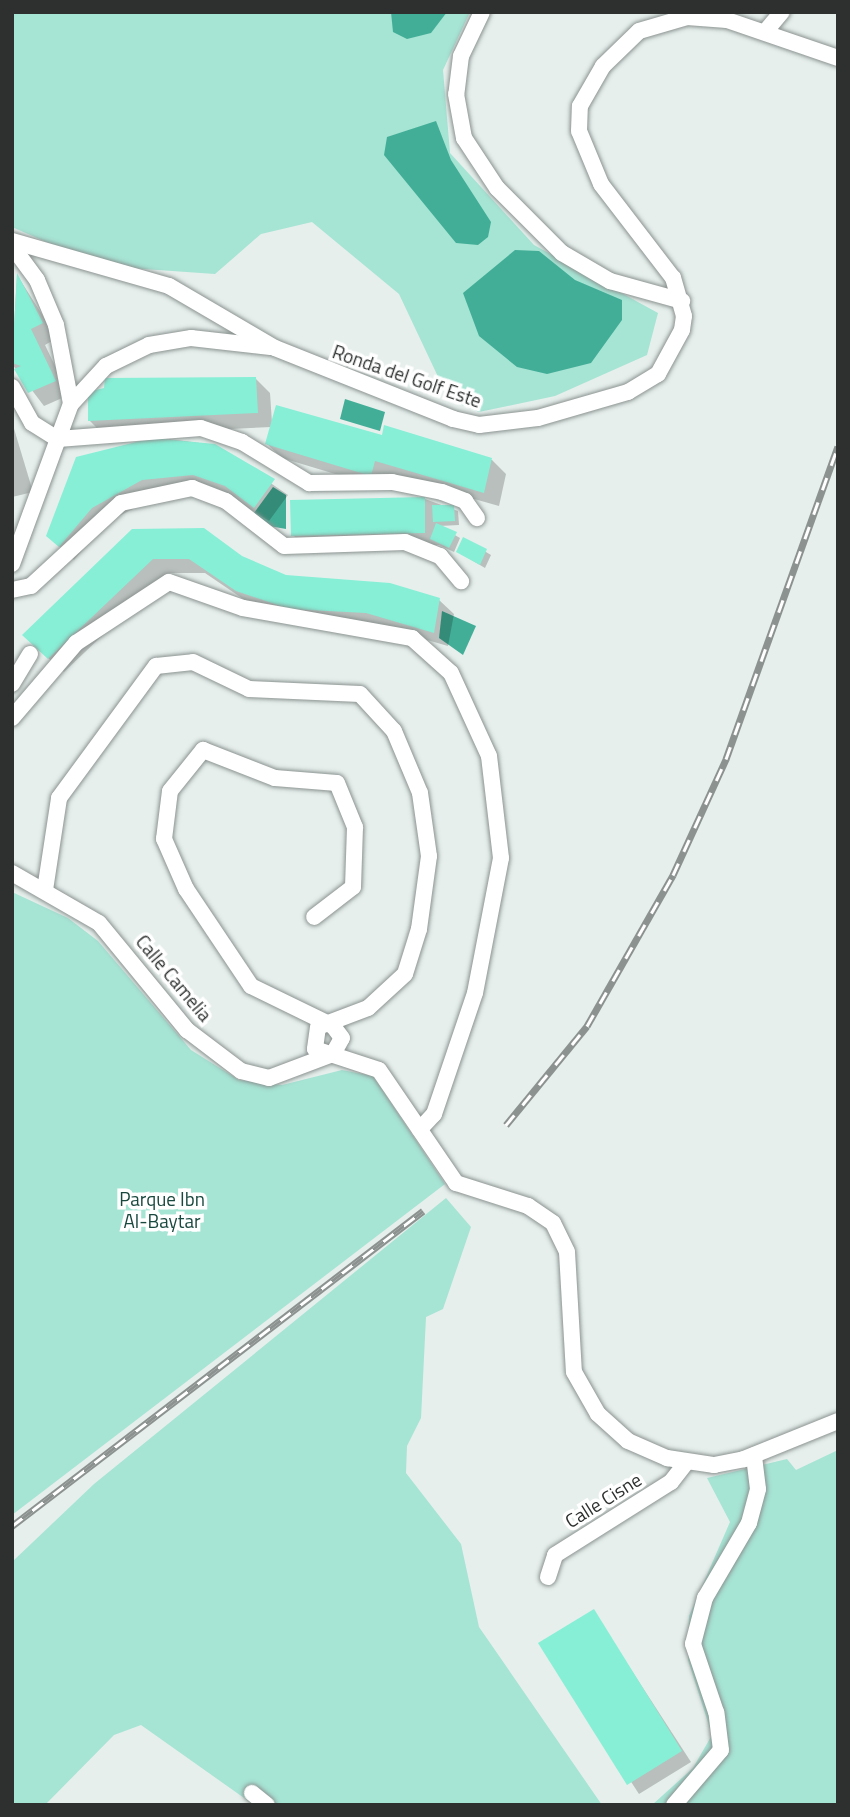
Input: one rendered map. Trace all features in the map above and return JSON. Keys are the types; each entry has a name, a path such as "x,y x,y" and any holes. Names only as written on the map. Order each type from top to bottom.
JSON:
{"street":[{"path":"482,12 461,56 456,94 464,138 497,188 562,253 610,281 682,301"},
{"path":"646,12 639,31 587,87 579,131 601,184 657,254 682,301"},
{"path":"765,32 782,12"},
{"path":"639,31 687,17 765,32 838,58"},
{"name":"Ronda del Golf Este","path":"12,241 169,286 275,348 453,419 504,424 594,404 658,374 682,330 682,301"},
{"path":"12,246 37,280 56,325 71,404"},
{"path":"37,280 51,253"},
{"path":"12,564 71,404 106,366 149,345 191,338 275,348"},
{"path":"12,387 32,423 58,439 201,428 242,442 309,483 393,482 442,492 465,501 477,518"},
{"path":"12,590 31,586 121,503 192,488 226,501 284,546 404,542 440,556 461,581"},
{"path":"12,718 76,643 169,582 243,608 412,638 451,673 489,756 501,858 475,993 434,1114 420,1129"},
{"path":"12,684 30,654"},
{"path":"45,890 58,797 156,666 193,662 249,689 360,694 394,731 420,793 429,856 419,929 405,974 368,1008 323,1025 312,1045 328,1055 355,1058 379,1070 456,1183 528,1206 553,1223 567,1252 567,1326 580,1382 598,1414 628,1441 686,1463 713,1465 754,1455 838,1421"},
{"path":"314,917 353,887 355,827 337,783 275,778 203,750 170,791 164,839 186,889 251,986 323,1025"},
{"name":"Calle Camelia","path":"12,873 99,923 187,1030 241,1071 286,1075 328,1055"},
{"path":"674,1805 721,1750 716,1712 693,1644 705,1598 749,1523 758,1489 754,1455"},
{"name":"Calle Cisne","path":"548,1577 555,1555 671,1482 686,1463"},
{"path":"252,1793 267,1805"}],"green space":[{"path":"12,12 470,12 443,70 450,153 534,245 658,313 647,355 555,396 479,412 449,400 399,294 312,222 261,234 215,274 101,266 12,227"},
{"name":"Parque Ibn Al-Baytar","path":"12,892 68,918 98,941 191,1050 239,1080 282,1085 342,1070 373,1076 445,1184 12,1515"},
{"path":"446,1198 471,1227 443,1309 426,1317 421,1418 407,1446 406,1473 461,1544 479,1627 602,1805 254,1805 141,1725 114,1735 45,1805 12,1805 12,1562 94,1484"},
{"path":"838,1450 838,1805 652,1805 693,1768 712,1735 688,1660 689,1616 730,1522 707,1478 787,1459 796,1470"}],"shaded area":[{"path":"391,12 447,12 431,33 407,39 393,32"},
{"path":"436,121 451,160 491,222 488,237 478,245 456,243 384,155 387,137"},
{"path":"515,250 539,251 575,280 622,300 622,320 591,363 547,374 517,367 479,336 463,293"},
{"path":"345,399 385,412 380,431 340,419"},
{"path":"273,487 286,495 286,529 269,526 254,513"},
{"path":"442,611 476,626 463,655 439,638"}],"building":[{"path":"17,273 43,323 31,329 56,381 28,393 14,369 21,366 12,363"},
{"path":"256,377 258,413 88,421 88,392 104,388 105,378"},
{"path":"276,405 382,435 384,425 492,458 484,493 375,461 371,476 265,444"},
{"path":"152,438 215,444 275,479 254,508 225,486 193,475 142,480 92,508 59,547 46,536 76,457"},
{"path":"425,497 425,533 291,536 290,500"},
{"path":"432,505 454,505 455,521 433,522"},
{"path":"436,523 457,532 449,548 430,539"},
{"path":"204,528 242,556 286,575 390,583 440,598 434,633 366,613 289,609 236,591 189,559 153,559 48,659 22,635 132,529"},
{"path":"463,537 487,549 480,565 456,552"},
{"path":"594,1609 682,1751 627,1785 538,1643"}],"railway":[{"path":"506,1125 587,1026 673,875 726,759 838,446"},
{"path":"12,1526 423,1211"}]}
